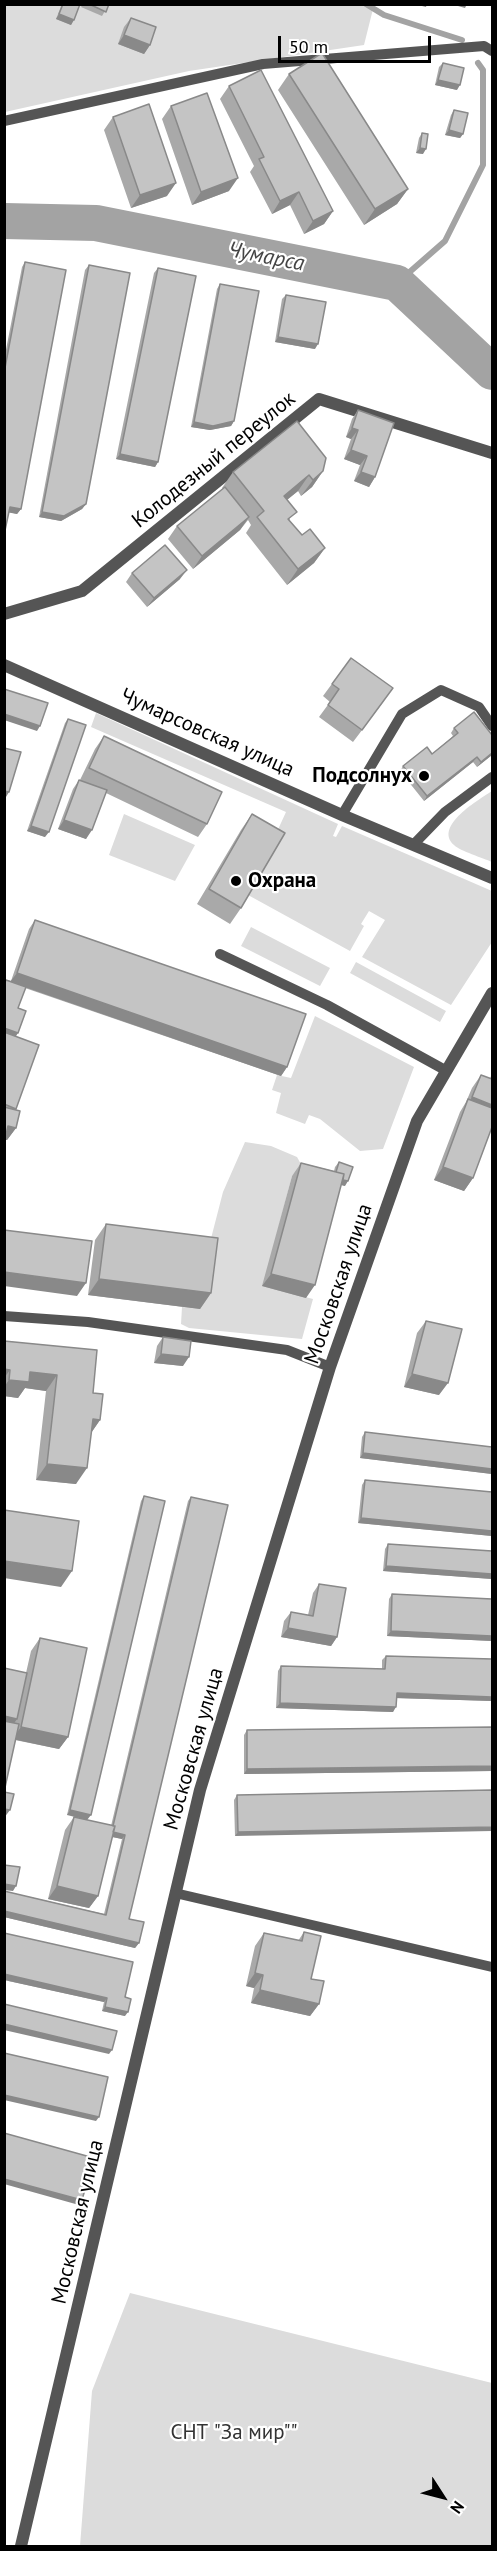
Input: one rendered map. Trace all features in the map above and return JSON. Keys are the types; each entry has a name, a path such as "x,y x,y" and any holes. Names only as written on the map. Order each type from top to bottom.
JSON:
{"street":[{"name":"Колодезный переулок","path":"4,614 82,591 320,399 492,453"},
{"name":"Чумарсовская улица","path":"4,665 342,815 492,878"},
{"name":"Московская улица","path":"21,2547 200,1790 330,1367 417,1121 444,1071 492,993"}],"lane":[{"path":"4,121 263,64 484,46 492,51"},
{"path":"342,815 402,714 441,690 479,707 492,726"},
{"path":"414,844 445,812 492,777"},
{"path":"220,954 327,1005 444,1071"},
{"path":"4,1316 88,1322 287,1350 330,1367"},
{"path":"175,1893 492,1966"}],"green space":[{"path":"4,5 374,5 364,45 189,71 5,112"},
{"path":"96,713 338,824 333,836 336,837 342,826 492,891 492,942 451,1005 362,957 385,920 369,911 361,924 364,926 350,951 248,895 286,812 91,727"},
{"path":"492,791 492,862 454,845 449,838 449,830 461,814"},
{"path":"124,814 195,845 175,881 109,855"},
{"path":"251,927 330,968 320,986 241,946"},
{"path":"356,962 446,1011 440,1022 350,973"},
{"path":"315,1016 414,1067 383,1149 360,1151 320,1119 309,1115 305,1124 276,1113 281,1093 272,1090 277,1075 291,1078"},
{"path":"245,1142 271,1146 297,1157 302,1166 292,1176 263,1286 313,1299 302,1339 189,1328 181,1324 182,1307 200,1309 207,1254 223,1192"},
{"name":"СНТ \"За мир\"\"","path":"130,2293 492,2383 492,2546 80,2546 92,2391"}],"building":[{"path":"63,4 80,4 74,20 59,14"},
{"path":"89,4 109,4 106,12"},
{"path":"131,18 156,27 150,45 124,35"},
{"path":"322,53 408,189 375,209 289,74"},
{"path":"443,63 464,68 460,85 438,80"},
{"path":"261,70 333,211 313,221 299,192 280,201 259,159 264,157 229,86"},
{"path":"207,93 238,178 201,192 171,106"},
{"path":"149,104 176,183 140,195 113,117"},
{"path":"454,110 468,113 463,134 449,130"},
{"path":"422,133 428,134 426,149 420,148"},
{"path":"25,262 66,270 21,509 10,507 4,535 4,373"},
{"path":"89,265 130,273 86,504 64,516 42,512"},
{"path":"158,268 196,276 158,462 120,454"},
{"path":"220,284 259,291 234,421 213,426 194,422"},
{"path":"286,295 326,302 318,344 278,337"},
{"path":"358,410 394,423 375,477 361,472 367,456 351,450 358,430 352,428"},
{"path":"297,421 326,458 323,471 313,480 309,475 284,496 297,512 288,519 302,535 310,529 325,548 298,569 257,517 264,511 233,472"},
{"path":"225,487 249,517 202,556 177,526"},
{"path":"165,545 187,570 154,598 132,573"},
{"path":"351,658 393,688 362,730 328,705 339,689 332,684"},
{"path":"4,689 48,703 40,726 4,714"},
{"path":"474,712 492,735 492,753 481,762 477,757 427,796 403,766 427,747 432,754 458,733 454,728"},
{"path":"68,719 86,725 49,832 31,826"},
{"path":"104,736 222,792 207,824 89,768"},
{"path":"4,748 21,752 9,792 4,791"},
{"path":"79,780 107,790 92,830 64,820"},
{"path":"252,814 285,833 241,908 209,889"},
{"path":"35,920 306,1014 287,1067 17,973"},
{"path":"6,980 26,987 18,1008 26,1011 18,1033 4,1028"},
{"path":"4,1032 39,1045 16,1109 4,1104"},
{"path":"481,1075 492,1079 492,1105 472,1097"},
{"path":"468,1099 492,1108 492,1127 473,1178 443,1167"},
{"path":"4,1107 20,1111 16,1128 8,1126 6,1135 4,1134"},
{"path":"339,1162 353,1167 348,1181 343,1180 344,1174 336,1172"},
{"path":"301,1163 344,1174 315,1285 271,1274"},
{"path":"106,1224 218,1238 211,1293 99,1279"},
{"path":"4,1230 92,1241 86,1283 4,1272"},
{"path":"426,1321 462,1329 448,1383 412,1374"},
{"path":"163,1337 191,1341 189,1357 161,1354"},
{"path":"4,1341 97,1350 93,1393 103,1394 100,1420 93,1419 87,1468 47,1464 57,1375 30,1372 29,1382 9,1380 10,1370 4,1369"},
{"path":"365,1432 492,1447 492,1469 363,1453"},
{"path":"365,1480 492,1492 492,1531 361,1518"},
{"path":"144,1496 165,1501 91,1815 70,1810"},
{"path":"191,1497 228,1505 129,1919 144,1922 139,1943 4,1911 4,1891 106,1915 125,1835 113,1832 115,1826 113,1826"},
{"path":"4,1510 79,1521 72,1571 4,1561"},
{"path":"388,1544 492,1551 492,1574 386,1566"},
{"path":"319,1584 346,1588 337,1637 288,1628 291,1612 313,1616"},
{"path":"392,1594 492,1599 492,1636 391,1631"},
{"path":"40,1638 87,1648 68,1737 21,1727"},
{"path":"386,1656 492,1659 492,1697 397,1693 396,1707 280,1703 281,1666 385,1669"},
{"path":"4,1668 27,1673 17,1719 4,1716"},
{"path":"4,1721 19,1724 4,1792"},
{"path":"492,1727 492,1766 247,1769 247,1730"},
{"path":"492,1790 492,1827 238,1832 237,1795"},
{"path":"4,1792 14,1794 10,1810 4,1809"},
{"path":"74,1817 115,1826 98,1896 57,1886"},
{"path":"4,1865 20,1867 16,1886 4,1884"},
{"path":"304,1932 321,1936 311,1979 324,1981 319,2004 260,1990 263,1975 255,1973 264,1933 302,1941"},
{"path":"4,1933 133,1962 125,1997 131,1999 128,2012 105,2007 107,1998 4,1974"},
{"path":"4,2004 117,2031 112,2050 4,2024"},
{"path":"4,2053 108,2077 99,2117 4,2095"},
{"path":"4,2133 94,2158 82,2200 4,2179"}],"waterway":[{"path":"366,4 384,15 462,40"},
{"path":"397,283 445,241 483,165 483,70 478,63"},
{"name":"Чумарса","path":"4,221 96,223 397,283 492,372"}],"place":[{"name":"Подсолнух","path":"424,776"},
{"name":"Охрана","path":"236,881"}]}
